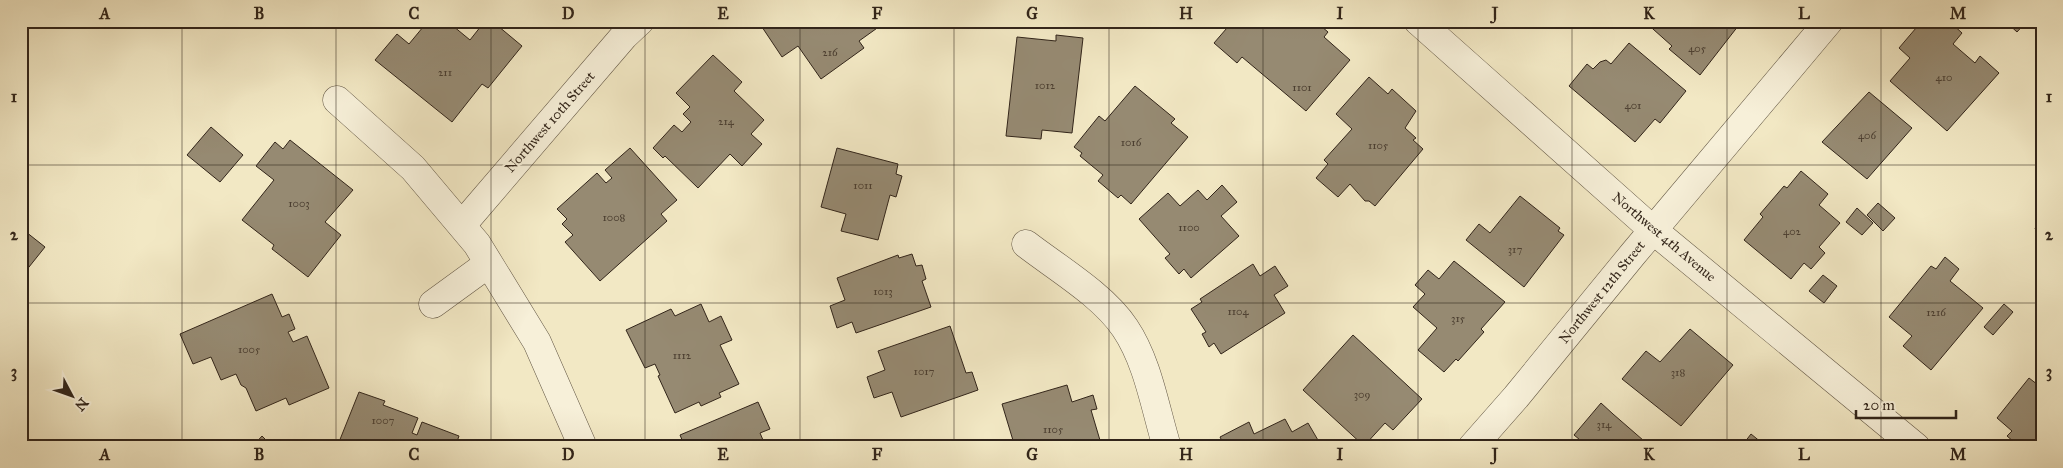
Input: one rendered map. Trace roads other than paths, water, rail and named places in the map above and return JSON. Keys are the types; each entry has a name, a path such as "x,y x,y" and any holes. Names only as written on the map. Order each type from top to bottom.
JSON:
{"street":[{"name":"Northwest 10th Street","path":"462,225 624,36 640,21"},
{"name":"Northwest 4th Avenue","path":"1418,21 1653,230 1916,447"},
{"name":"Northwest 12th Street","path":"1472,447 1516,398 1653,230 1830,21"},
{"path":"337,100 413,168 462,225 516,305 538,342 583,447"},
{"path":"1026,244 1096,298 1124,327 1136,347 1167,447"},
{"path":"433,304 488,264"}]}
